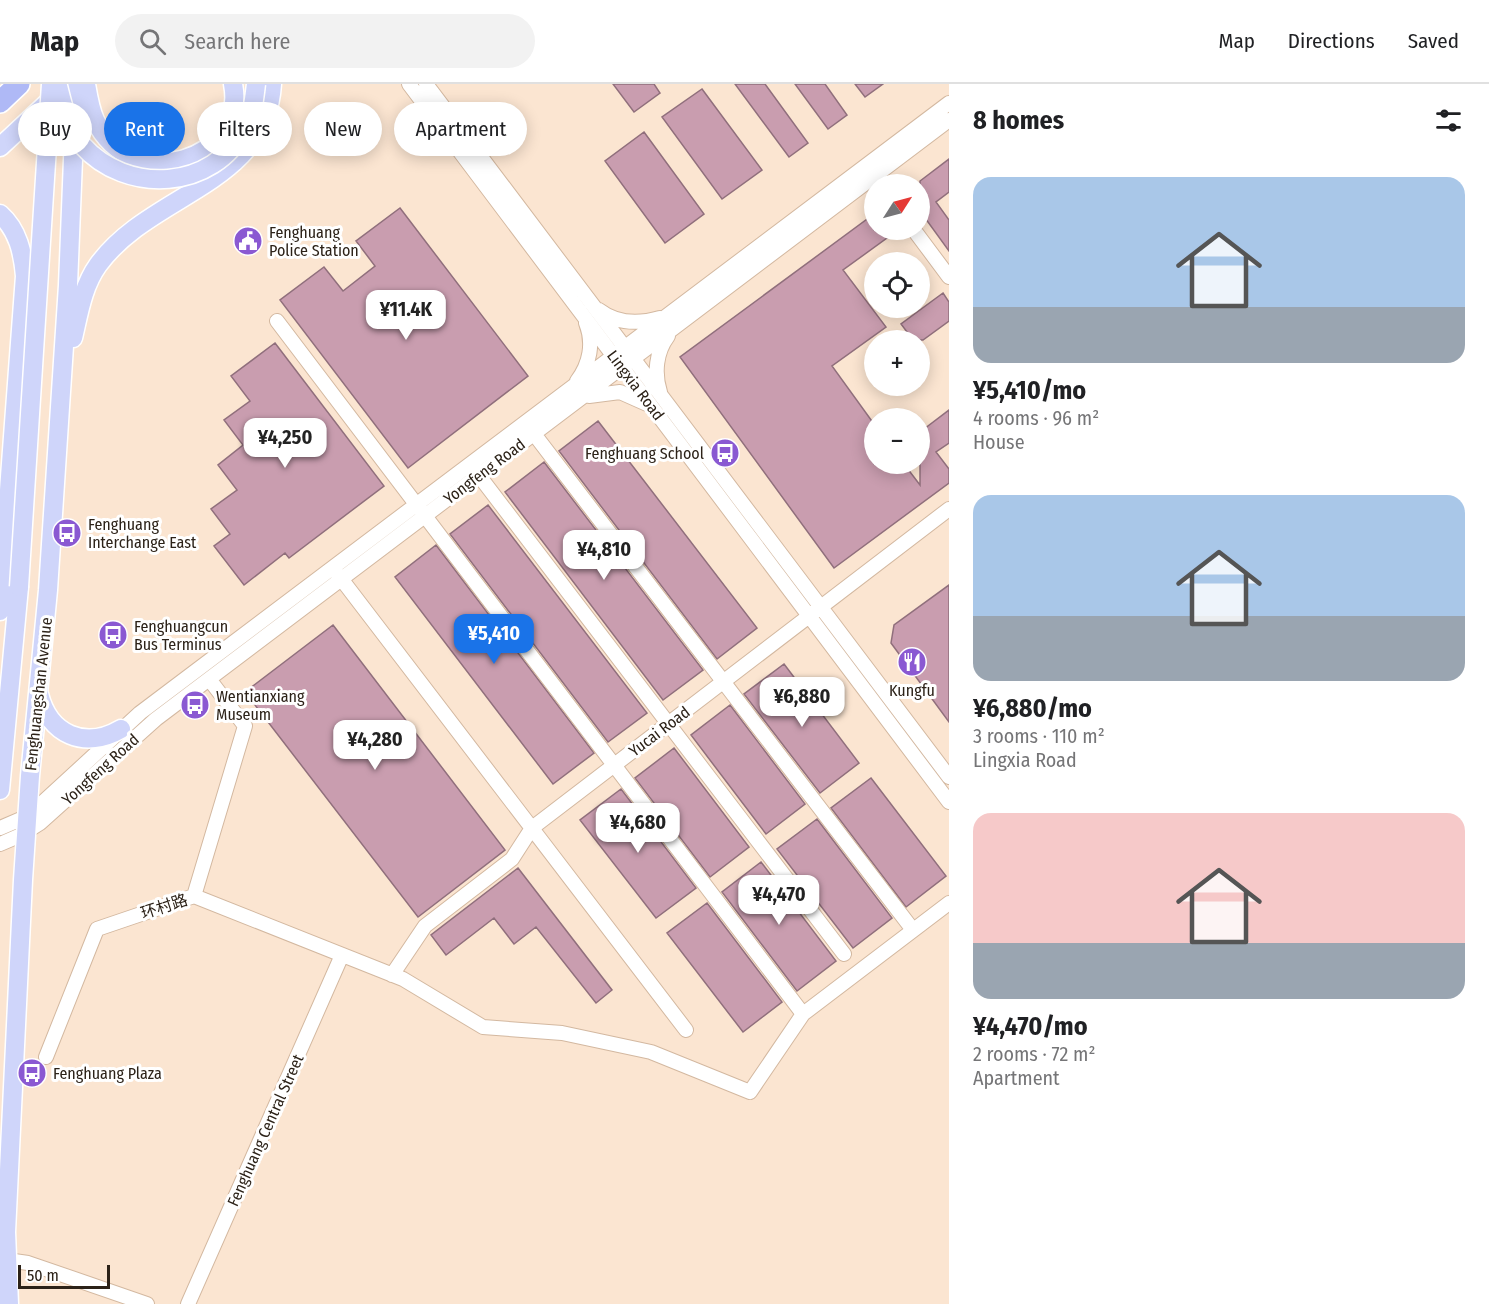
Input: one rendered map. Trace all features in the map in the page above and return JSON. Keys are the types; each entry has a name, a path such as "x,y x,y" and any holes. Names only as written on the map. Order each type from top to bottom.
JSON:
{"highway":[{"path":"0,102 19,84"}],"main road":[{"name":"Fenghuangshan Avenue","path":"0,790 19,587 47,182 51,84"},
{"path":"58,84 72,129 81,144 93,156 124,174 161,181 196,173 231,148 245,130 253,109 256,84"},
{"path":"0,147 68,84"},
{"name":"Fenghuangshan Avenue","path":"9,1304 3,1260 27,824 48,590 68,285 76,84"},
{"path":"86,84 95,120 106,138 134,158 150,163 185,160 201,152 215,140 226,124 233,106 233,84"},
{"path":"61,389 84,293 98,264 140,223 226,170 248,150 267,118 272,84"},
{"path":"0,214 6,219 20,246 25,276 0,611"},
{"path":"38,690 43,707 50,718 74,736 95,740 121,729"},
{"path":"0,708 4,736"}],"street":[{"name":"Lingxia Road","path":"409,84 624,357 809,616 949,802"},
{"name":"Lingxia Road","path":"426,84 585,307"},
{"name":"Yongfeng Road","path":"875,174 949,103"},
{"name":"Yongfeng Road","path":"875,174 949,120"},
{"name":"Yongfeng Road","path":"27,824 121,729 338,573 475,470 624,357 673,312 864,182"},
{"name":"Yongfeng Road","path":"624,357 676,326 864,183"},
{"path":"921,240 949,277"},
{"path":"585,307 609,317 628,321 652,320 673,312"},
{"path":"571,397 589,357 590,335 585,307"},
{"path":"277,321 803,1014 949,903"},
{"path":"571,397 620,392 661,407 657,379 658,357 665,340 676,326"},
{"name":"Lingxia Road","path":"661,407 820,606 949,777"},
{"path":"530,428 913,930"},
{"path":"475,470 844,954"},
{"name":"Yucai Road","path":"392,975 424,926 512,859 532,828 949,509"},
{"path":"338,573 686,1030"},
{"name":"Yongfeng Road","path":"27,824 45,820 142,730 209,679 338,573"},
{"path":"194,896 245,726 209,679"},
{"path":"0,828 27,824"},
{"path":"0,844 27,824"},
{"name":"环村路","path":"46,1057 98,929 194,896 392,975 483,1027 562,1033 651,1052 750,1092 803,1014"},
{"name":"Fenghuang Central Street","path":"188,1304 342,955"},
{"path":"3,1260 28,1263 147,1304"}],"building":[{"path":"613,84 654,84 660,93 634,112"},
{"path":"735,84 765,84 808,143 789,157"},
{"path":"795,84 825,84 847,115 828,129"},
{"path":"855,84 883,84 865,97"},
{"path":"702,89 762,170 722,199 662,117"},
{"path":"644,132 704,214 665,243 605,161"},
{"path":"949,159 949,192 936,202 949,220 949,251 930,225 929,174"},
{"path":"400,208 528,376 408,468 280,300 324,267 343,291 375,266 356,241"},
{"path":"864,221 864,240 884,240 868,252 864,252 864,255 843,270 864,298 864,318 879,318 886,327 882,330 864,330 864,343 832,366 864,410 864,474 912,474 920,485 920,474 930,474 930,424 949,410 949,443 936,452 949,469 949,483 834,568 680,357"},
{"path":"943,293 949,302 949,321 930,335 930,330 906,330 901,324 909,318 930,318 930,303"},
{"path":"275,343 384,486 289,558 285,553 244,585 214,546 230,534 211,509 237,490 218,465 243,445 224,420 250,401 231,376"},
{"path":"598,421 757,628 717,659 559,451"},
{"path":"544,462 703,670 663,700 505,492"},
{"path":"488,505 647,713 608,742 450,534"},
{"path":"436,545 594,753 553,784 395,577"},
{"path":"949,585 949,722 891,643 894,625"},
{"path":"333,625 505,850 418,917 245,692"},
{"path":"784,664 859,763 820,793 744,694"},
{"path":"730,705 805,804 766,834 691,735"},
{"path":"674,748 749,847 710,877 635,778"},
{"path":"871,778 946,876 906,907 831,808"},
{"path":"621,789 696,888 656,918 580,820"},
{"path":"817,819 892,918 853,948 777,849"},
{"path":"761,862 836,961 797,991 722,892"},
{"path":"518,868 612,990 596,1003 536,927 514,944 494,918 446,955 431,935"},
{"path":"707,903 782,1002 743,1032 667,933"}],"place":[{"name":"Fenghuang Police Station","path":"248,241"},
{"name":"Fenghuang School","path":"725,453"},
{"name":"Fenghuang Interchange East","path":"67,533"},
{"name":"Fenghuangcun Bus Terminus","path":"113,635"},
{"name":"Kungfu","path":"912,662"},
{"name":"Wentianxiang Museum","path":"195,705"},
{"name":"Fenghuang Plaza","path":"32,1073"}]}
